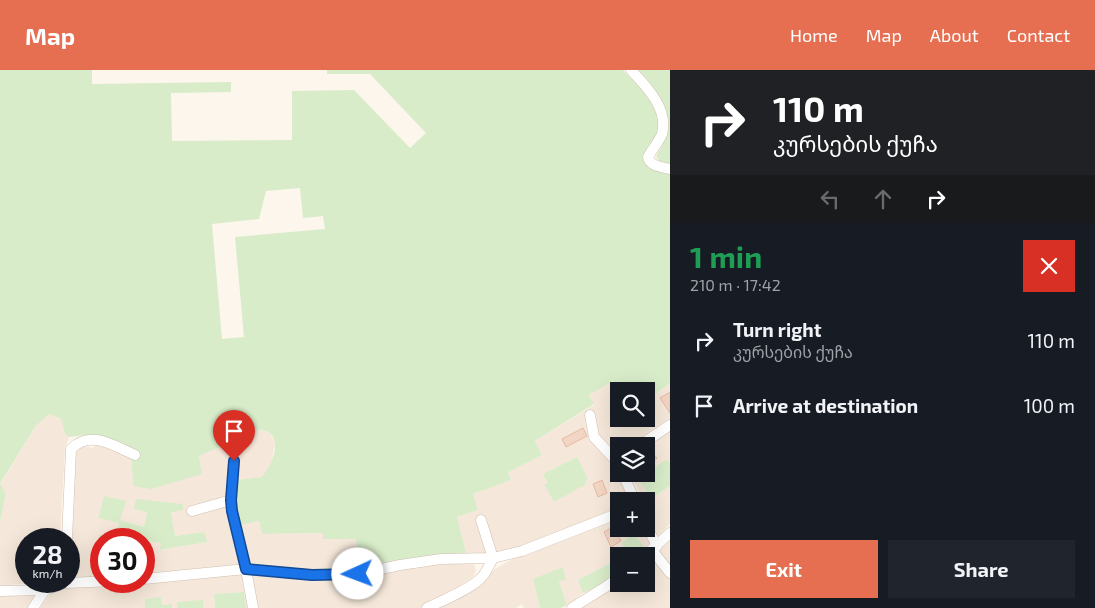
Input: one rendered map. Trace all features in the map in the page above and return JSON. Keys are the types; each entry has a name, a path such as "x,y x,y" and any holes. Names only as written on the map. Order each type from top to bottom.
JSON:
{"street":[{"path":"631,70 660,107 663,120 662,133 648,157 648,161 670,170"},
{"path":"590,415 594,437 610,453"},
{"path":"652,437 670,425"},
{"path":"67,528 71,449 78,442 97,439 135,455"},
{"path":"234,461 231,500 253,608"},
{"path":"192,511 231,500"},
{"path":"155,578 246,569 312,575 358,574 400,564 493,558 522,551 610,517"},
{"path":"481,520 493,558"},
{"path":"655,547 670,533"},
{"path":"655,556 670,573"},
{"path":"427,608 468,587 480,578 493,558"},
{"path":"572,608 610,584"},
{"path":"0,591 15,591"},
{"path":"33,608 43,593"}],"shaded area":[{"path":"610,383 610,427 655,427 655,394 670,383 670,420 644,437 610,437 610,482 622,482 627,492 610,492 610,514 570,530 502,553 467,556 457,517 478,510 473,494 511,480 507,472 542,455 535,441 594,405 589,395","holes":["544,474 585,481 586,484 545,484 548,483"]},
{"path":"49,414 61,419 65,434 69,437 65,448 61,528 15,528 15,584 0,586 0,522 6,494 0,485 35,427"},
{"path":"258,429 270,433 275,443 271,465 263,477 237,480 227,503 241,560 240,564 155,575 155,542 161,543 161,550 206,542 204,532 175,536 171,512 147,512 144,527 120,520 104,496 98,518 119,523 118,528 90,528 90,579 80,579 80,528 71,528 73,458 75,451 81,445 92,448 98,443 132,457 133,486 202,474 199,456"},
{"path":"670,431 670,463 667,459 655,467 655,441"},
{"path":"634,482 640,482 647,492 639,492"},
{"path":"670,486 670,524 657,537 655,534 655,496"},
{"path":"610,520 610,537 633,537 627,547 610,547 610,563 578,580 583,593 567,605 559,581 533,579 540,608 524,608 522,604 515,608 438,608 514,558"},
{"path":"259,521 262,534 324,533 323,539 356,539 358,572 251,568 240,525"},
{"path":"636,537 649,537 652,544 644,547"},
{"path":"670,539 670,568 656,552"},
{"path":"655,559 670,578 670,608 581,608 610,588 610,592 655,592"},
{"path":"469,561 473,563 476,570 473,577 452,592 421,608 256,608 250,573 355,578 403,567"},
{"path":"243,573 250,608 246,608 244,592 214,594 215,608 203,608 203,601 177,603 177,608 172,608 172,604 162,605 161,598 145,599 145,608 40,608 50,594 80,593 80,586 90,586 90,593 155,593 155,582"},
{"path":"0,594 35,595 35,600 29,608 0,608"}],"green space":[{"path":"0,70 92,70 92,84 231,82 231,92 171,93 172,141 292,140 292,91 354,90 410,148 426,133 370,74 327,74 327,70 623,70 643,90 654,105 658,114 658,131 654,142 643,158 652,167 670,173 670,383 655,394 655,382 610,382 589,395 594,404 535,441 542,455 508,472 511,480 473,494 478,510 457,517 467,556 358,572 356,539 323,539 323,533 262,534 259,521 240,525 234,506 237,480 262,477 268,468 274,456 275,444 270,433 266,431 258,429 250,440 238,439 199,456 202,474 151,489 133,486 131,448 87,435 69,437 65,434 61,419 49,414 35,427 0,484","holes":["300,188 303,218 323,216 325,229 235,237 244,337 222,339 212,224 259,219 266,191"]},
{"path":"638,70 670,70 670,167 661,164 656,156 665,139 666,119 664,110 651,85"},
{"path":"577,457 588,479 585,481 586,484 554,502 544,484 548,483 543,474"},
{"path":"667,459 670,463 670,486 655,496 655,492 647,492 640,482 655,482 655,467"},
{"path":"0,484 6,494 0,522"},
{"path":"104,496 126,501 120,520 144,527 147,512 134,509 136,499 183,504 183,510 171,512 175,536 204,532 207,542 160,550 161,543 155,542 155,528 118,528 119,523 98,518"},
{"path":"630,537 636,537 644,547 624,547 622,543"},
{"path":"610,563 610,578 592,589 583,593 578,580"},
{"path":"563,567 566,580 559,581 567,605 561,608 540,608 533,579"},
{"path":"244,592 246,608 215,608 214,594"},
{"path":"161,597 162,605 172,604 172,608 140,608 145,607 145,599"},
{"path":"203,600 203,608 177,608 177,602"}],"building":[{"path":"670,392 670,413 660,398"},
{"path":"583,428 587,436 566,447 562,439"},
{"path":"602,480 607,493 598,497 593,484"},
{"path":"610,529 610,537 619,537 621,541 611,547 604,532"}],"route":[{"path":"234,461 232,511 246,569 312,575 358,574"}]}
